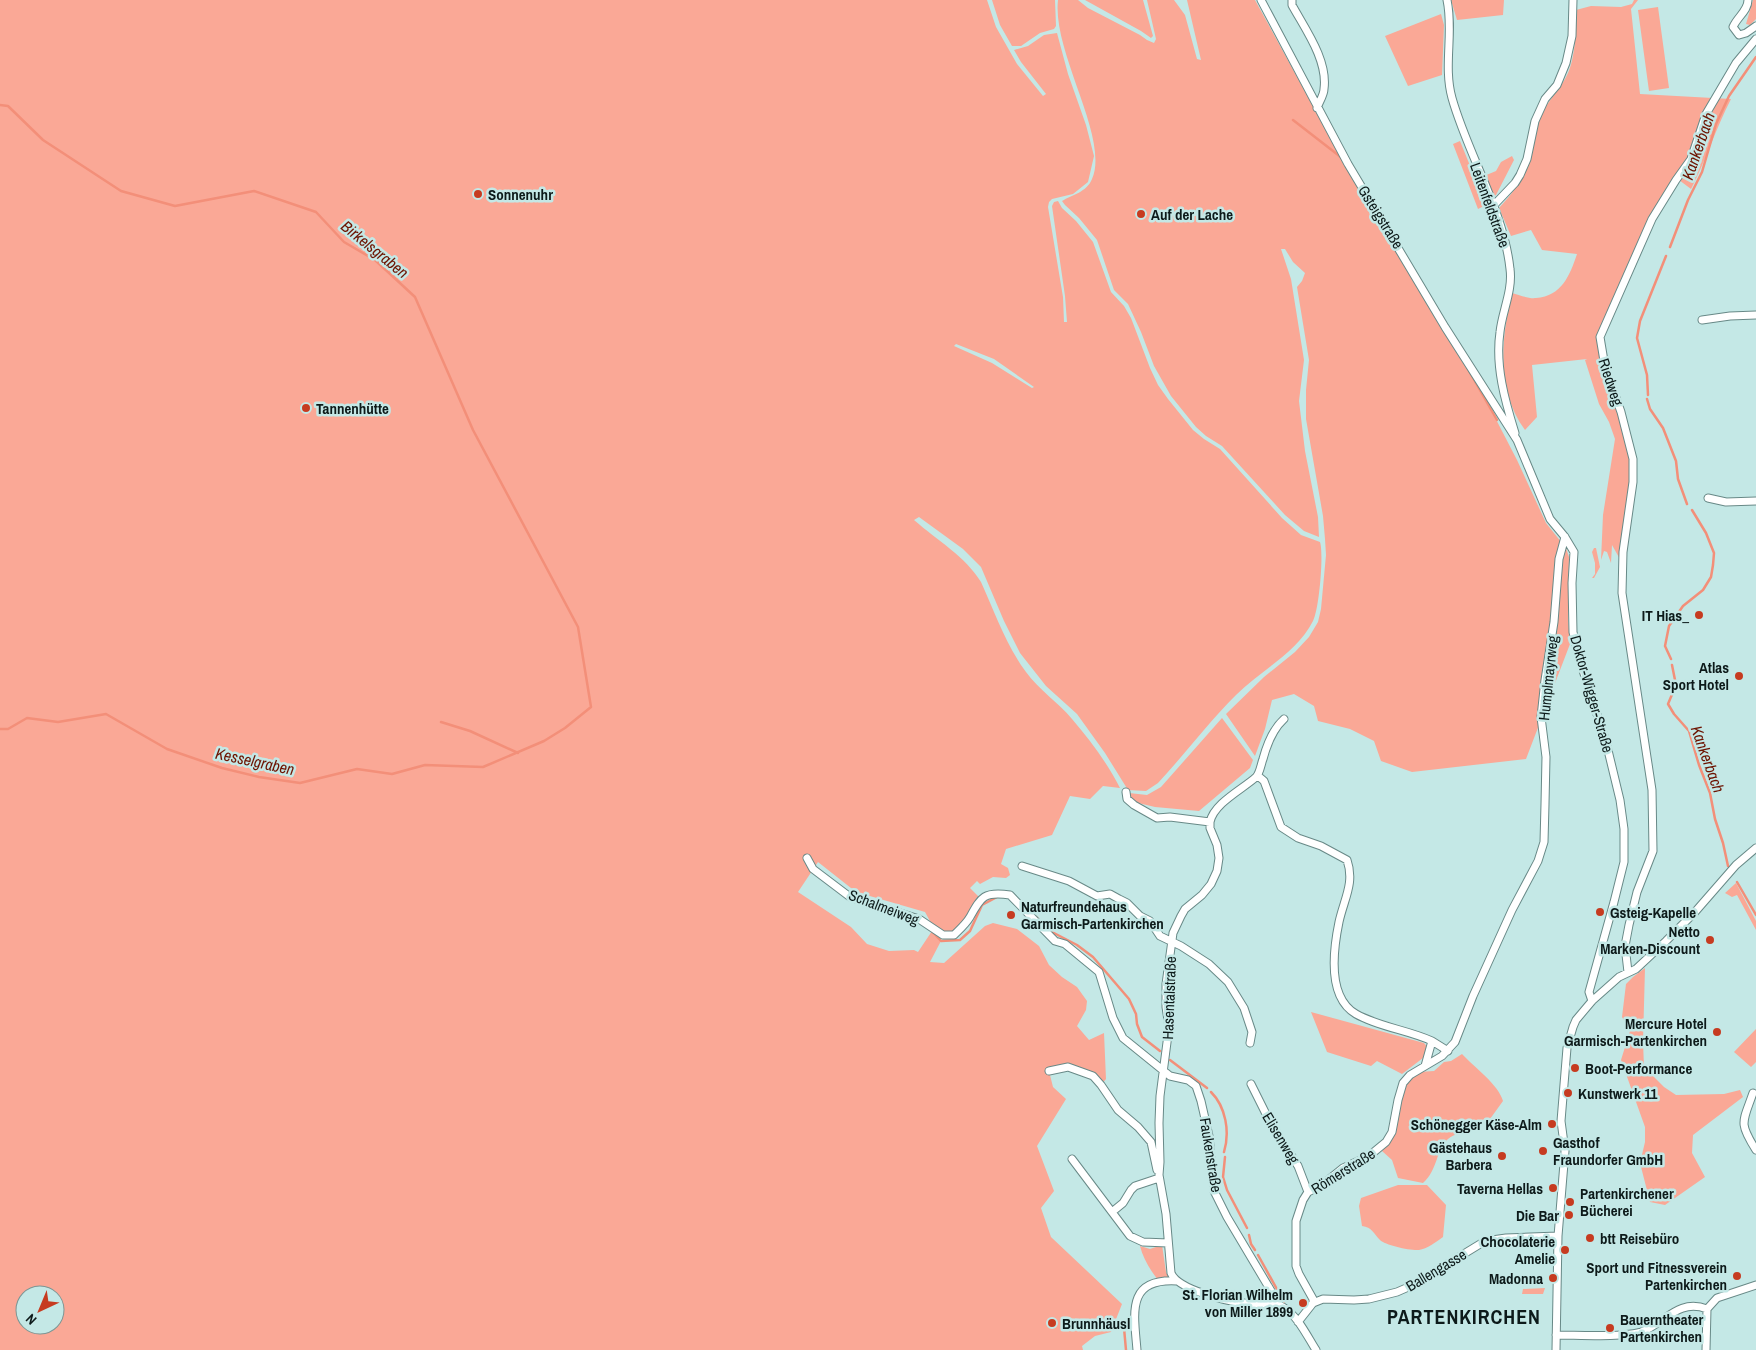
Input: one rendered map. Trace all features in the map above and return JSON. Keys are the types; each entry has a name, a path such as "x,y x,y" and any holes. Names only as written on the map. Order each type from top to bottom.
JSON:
{"street":[{"name":"Gsteigstraße","path":"1260,0 1348,164 1445,326"},
{"path":"1292,0 1292,4 1322,65 1324,90 1317,108"},
{"name":"Leitenfeldstraße","path":"1447,0 1450,14 1449,63 1451,96 1465,136 1494,205 1505,238 1511,272 1500,332 1499,351 1506,403 1517,440"},
{"path":"1494,205 1520,175 1527,159 1535,121 1546,99 1557,85 1566,63 1572,36 1573,0"},
{"path":"1748,0 1748,6 1736,20 1733,27 1739,35 1746,33 1756,26"},
{"name":"Riedweg","path":"1628,972 1625,946 1629,925 1637,892 1653,851 1652,790 1622,593 1623,552 1633,482 1633,459 1621,412 1605,367 1600,336 1652,219 1691,159 1706,114 1736,63 1756,39"},
{"path":"1702,320 1756,315"},
{"name":"Doktor-Wigger-Straße","path":"1445,326 1517,440 1542,505 1574,552 1572,591 1573,632 1579,658 1606,742 1620,800 1624,829 1624,862 1589,992 1592,1001"},
{"path":"1708,498 1726,502 1756,501"},
{"name":"Humplmayrweg","path":"1530,877 1544,842 1546,757 1542,717 1545,680 1554,622 1559,559 1565,537"},
{"path":"1126,792 1127,799 1156,818 1184,818 1210,822 1211,816 1218,808 1243,786 1258,776 1267,745 1277,725 1284,719"},
{"path":"1258,776 1264,781 1281,827 1298,838 1321,846 1347,860 1351,878 1339,922 1334,972 1344,1004 1357,1014 1432,1041 1448,1051"},
{"name":"Hasentalstraße","path":"1159,1176 1159,1123 1163,1071 1168,1039 1166,984 1174,933 1181,916 1185,909 1202,895 1211,884 1217,871 1219,858 1210,822"},
{"path":"1556,1350 1558,1236 1565,1151 1561,1121 1567,1048 1576,1020 1592,1001 1619,977 1636,969 1666,941 1704,902 1736,865 1756,848"},
{"name":"Schalmeiweg","path":"807,858 813,869 850,897 919,919 943,935 954,936 968,919 978,901 984,896 1000,894 1010,896 1056,941 1065,944 1087,960 1099,972 1119,1032 1123,1038 1146,1055 1163,1071"},
{"path":"1022,866 1069,881 1096,896 1110,894 1127,903 1140,916 1150,921 1160,936 1204,960 1228,982 1244,1008 1252,1032 1250,1043"},
{"name":"Römerstraße","path":"1313,1303 1296,1266 1296,1221 1303,1200 1308,1192 1322,1185 1343,1168 1369,1156 1381,1147 1392,1132 1403,1083 1410,1075 1448,1051 1458,1036 1473,996 1512,910 1530,877"},
{"path":"1425,1066 1432,1041"},
{"path":"1049,1071 1068,1067 1093,1076 1118,1110 1138,1127 1151,1142 1166,1214 1171,1273 1177,1281"},
{"name":"Faukenstraße","path":"1163,1071 1172,1077 1192,1082 1198,1090 1209,1136 1214,1190 1227,1217 1280,1306 1298,1322 1316,1350"},
{"name":"Elisenweg","path":"1251,1084 1271,1124 1298,1166 1308,1192"},
{"path":"1753,1093 1743,1120 1744,1128 1756,1150"},
{"path":"1072,1159 1130,1236 1137,1240 1168,1243"},
{"path":"1112,1212 1122,1203 1135,1186 1159,1176"},
{"name":"Ballengasse","path":"1313,1303 1323,1299 1354,1300 1376,1298 1397,1292 1413,1285 1485,1241 1506,1238 1558,1236"},
{"path":"1137,1350 1135,1305 1143,1289 1150,1284 1177,1281 1217,1298 1244,1303 1280,1306"},
{"path":"1706,1350 1707,1309 1717,1298 1756,1285"},
{"path":"1298,1322 1313,1303"},
{"path":"1556,1335 1635,1334 1654,1326 1668,1314 1677,1310 1697,1306 1707,1309"}],"shaded area":[{"path":"0,0 987,0 996,27 1017,64 1043,96 1046,94 1014,50 1028,46 1044,35 1057,33 1094,156 1088,182 1073,194 1052,199 1048,207 1063,297 1064,322 1067,322 1065,296 1052,206 1054,202 1058,201 1062,208 1076,221 1093,242 1111,292 1124,306 1131,318 1150,368 1158,385 1168,399 1193,430 1220,449 1282,518 1301,535 1320,542 1321,569 1315,615 1298,643 1236,695 1158,783 1146,791 1128,790 1105,753 1077,714 1046,686 1020,653 981,567 963,549 919,517 914,520 959,556 975,573 1019,662 1031,678 1067,713 1085,735 1104,761 1120,788 1103,786 1090,799 1070,796 1052,835 1006,849 1001,864 1008,868 1010,875 1006,878 993,877 980,884 977,881 970,888 979,897 976,898 976,905 954,935 943,935 931,923 925,912 856,892 818,862 798,892 851,927 867,944 889,951 914,950 918,952 932,931 941,941 930,962 944,963 985,926 993,923 1017,929 1039,946 1049,965 1077,987 1087,1001 1086,1010 1077,1026 1089,1040 1104,1033 1106,1079 1101,1085 1093,1076 1068,1067 1049,1071 1053,1087 1066,1099 1037,1146 1054,1191 1041,1208 1051,1237 1122,1304 1111,1332 1095,1336 1082,1346 1083,1350 0,1350","holes":["956,344 994,359 1034,387 1032,388 992,363 954,346"]},
{"path":"992,0 1055,0 1056,26 1054,29 1040,33 1021,46 1012,46 1000,25"},
{"path":"1058,0 1078,0 1088,8 1154,43 1156,39 1147,0 1174,0 1185,15 1197,59 1201,60 1187,0 1255,0 1320,119 1488,404 1517,460 1546,523 1566,548 1569,557 1568,619 1570,644 1526,759 1412,772 1381,761 1374,741 1350,729 1318,721 1314,706 1294,694 1272,700 1265,729 1255,756 1226,714 1309,637 1318,622 1321,609 1326,555 1325,539 1323,516 1306,419 1309,360 1297,287 1305,273 1293,262 1285,249 1281,249 1291,279 1304,360 1299,401 1305,451 1318,517 1319,537 1304,531 1285,515 1222,446 1196,427 1171,396 1154,366 1128,304 1114,290 1097,240 1062,201 1087,187 1092,179 1095,162 1088,118 1063,45 1058,21"},
{"path":"1085,0 1143,0 1153,36 1151,38"},
{"path":"1451,0 1504,0 1503,15 1457,20"},
{"path":"1634,0 1638,0 1631,9 1640,94 1731,99 1691,189 1675,177 1597,335 1599,351 1625,433 1631,469 1621,561 1612,545 1611,563 1607,552 1604,551 1601,560 1603,515 1615,439 1609,422 1599,404 1585,360 1587,359 1532,365 1537,417 1525,430 1509,398 1505,381 1505,328 1512,293 1533,298 1545,296 1559,289 1568,277 1577,254 1542,250 1531,230 1511,236 1499,208 1523,175 1532,152 1541,115 1569,72 1575,45 1576,10 1591,6 1621,7 1632,4"},
{"path":"1753,0 1756,0 1756,19 1750,25 1746,24"},
{"path":"1658,7 1669,88 1649,91 1638,10"},
{"path":"1441,14 1444,25 1442,75 1408,86 1385,36"},
{"path":"1460,141 1486,205 1478,209 1453,144"},
{"path":"1512,156 1514,160 1496,195 1493,197 1484,176 1496,171 1501,162"},
{"path":"1596,548 1600,567 1594,578 1592,578 1595,574 1592,552"},
{"path":"1222,718 1253,760 1250,768 1199,811 1155,807 1134,802 1129,793 1147,795 1161,787"},
{"path":"1736,883 1756,921 1756,930 1737,895 1732,897 1725,893"},
{"path":"1645,968 1644,1067 1664,1087 1676,1095 1724,1094 1740,1090 1743,1097 1693,1135 1692,1153 1705,1177 1665,1205 1650,1202 1640,1163 1645,1142 1645,1127 1621,1060 1630,1031 1622,1017 1626,984"},
{"path":"1311,1012 1424,1043 1428,1048 1423,1058 1402,1074 1377,1061 1371,1066 1327,1052"},
{"path":"1756,1029 1756,1062 1751,1067 1734,1052"},
{"path":"1462,1054 1491,1082 1501,1095 1503,1101 1490,1119 1480,1120 1469,1129 1456,1134 1444,1143 1432,1172 1423,1183 1398,1178 1392,1160 1382,1151 1392,1140 1396,1132 1401,1095 1408,1080 1419,1072 1434,1071 1444,1062 1451,1061"},
{"path":"1398,1185 1427,1185 1446,1205 1443,1237 1425,1248 1410,1250 1387,1244 1380,1240 1371,1229 1362,1226 1359,1206 1361,1198"},
{"path":"1162,1245 1166,1272 1169,1278 1158,1280 1147,1264 1140,1246 1150,1249"},
{"path":"1545,1288 1543,1294 1522,1294 1523,1289"}],"waterway":[{"name":"Kankerbach","path":"1670,247 1688,200 1702,172 1716,124 1729,96 1756,57"},
{"name":"Birkelsgraben","path":"0,105 8,106 43,140 121,191 175,206 254,191 316,212 344,242 375,260 415,297 473,430 578,627 591,707 565,728 544,741 483,767 425,765 392,774 357,769 300,783 259,777 222,768 167,749 106,714 58,722 27,718 8,729 0,729"},
{"path":"1293,120 1342,158"},
{"name":"Kankerbach","path":"1648,395 1647,375 1637,338 1640,321 1666,256"},
{"path":"1468,369 1497,420"},
{"name":"Kankerbach","path":"1647,399 1650,409 1663,428 1676,461 1678,479 1687,504"},
{"name":"Kankerbach","path":"1671,659 1665,646 1669,626 1683,606 1703,590 1711,577 1713,565 1714,553 1706,533 1692,510"},
{"name":"Kankerbach","path":"1672,665 1676,685 1668,704 1689,731 1710,793 1728,866"},
{"path":"441,722 470,731 518,753"},
{"name":"Kankerbach","path":"1737,882 1756,915"},
{"path":"932,931 941,941 960,940 970,931 982,905 997,897"},
{"path":"1018,900 1029,910"},
{"path":"1036,917 1046,927"},
{"path":"1050,931 1077,945 1093,957 1129,999 1136,1014 1137,1024 1142,1037 1160,1051"},
{"path":"1170,1060 1207,1088"},
{"path":"1211,1092 1220,1105 1225,1120 1227,1136 1224,1152"},
{"path":"1225,1157 1223,1177 1227,1190 1247,1228"},
{"path":"1249,1235 1255,1250"},
{"path":"1258,1255 1284,1302"},
{"path":"1064,1322 1124,1328 1126,1350"}],"place":[{"name":"Sonnenuhr","path":"478,194"},
{"name":"Auf der Lache","path":"1141,214"},
{"name":"Tannenhütte","path":"306,408"},
{"name":"IT Hias_","path":"1699,615"},
{"name":"Atlas Sport Hotel","path":"1739,676"},
{"name":"Gsteig-Kapelle","path":"1600,912"},
{"name":"Naturfreundehaus Garmisch-Partenkirchen","path":"1011,915"},
{"name":"Netto Marken-Discount","path":"1710,940"},
{"name":"Mercure Hotel Garmisch-Partenkirchen","path":"1717,1032"},
{"name":"Boot-Performance","path":"1575,1068"},
{"name":"Kunstwerk 11","path":"1568,1093"},
{"name":"Schönegger Käse-Alm","path":"1552,1124"},
{"name":"Gasthof Fraundorfer GmbH","path":"1543,1151"},
{"name":"Gästehaus Barbera","path":"1502,1156"},
{"name":"Taverna Hellas","path":"1553,1188"},
{"name":"Partenkirchener Bücherei","path":"1570,1202"},
{"name":"Die Bar","path":"1569,1215"},
{"name":"btt Reisebüro","path":"1590,1238"},
{"name":"Chocolaterie Amelie","path":"1565,1250"},
{"name":"Sport und Fitnessverein Partenkirchen","path":"1737,1276"},
{"name":"Madonna","path":"1553,1278"},
{"name":"St. Florian Wilhelm von Miller 1899","path":"1303,1303"},
{"name":"Brunnhäusl","path":"1052,1323"},
{"name":"Bauerntheater Partenkirchen","path":"1610,1328"}],"district":[{"name":"PARTENKIRCHEN","path":"1464,1316"}],"water label":[{"name":"Kesselgraben","path":"255,761"}]}
